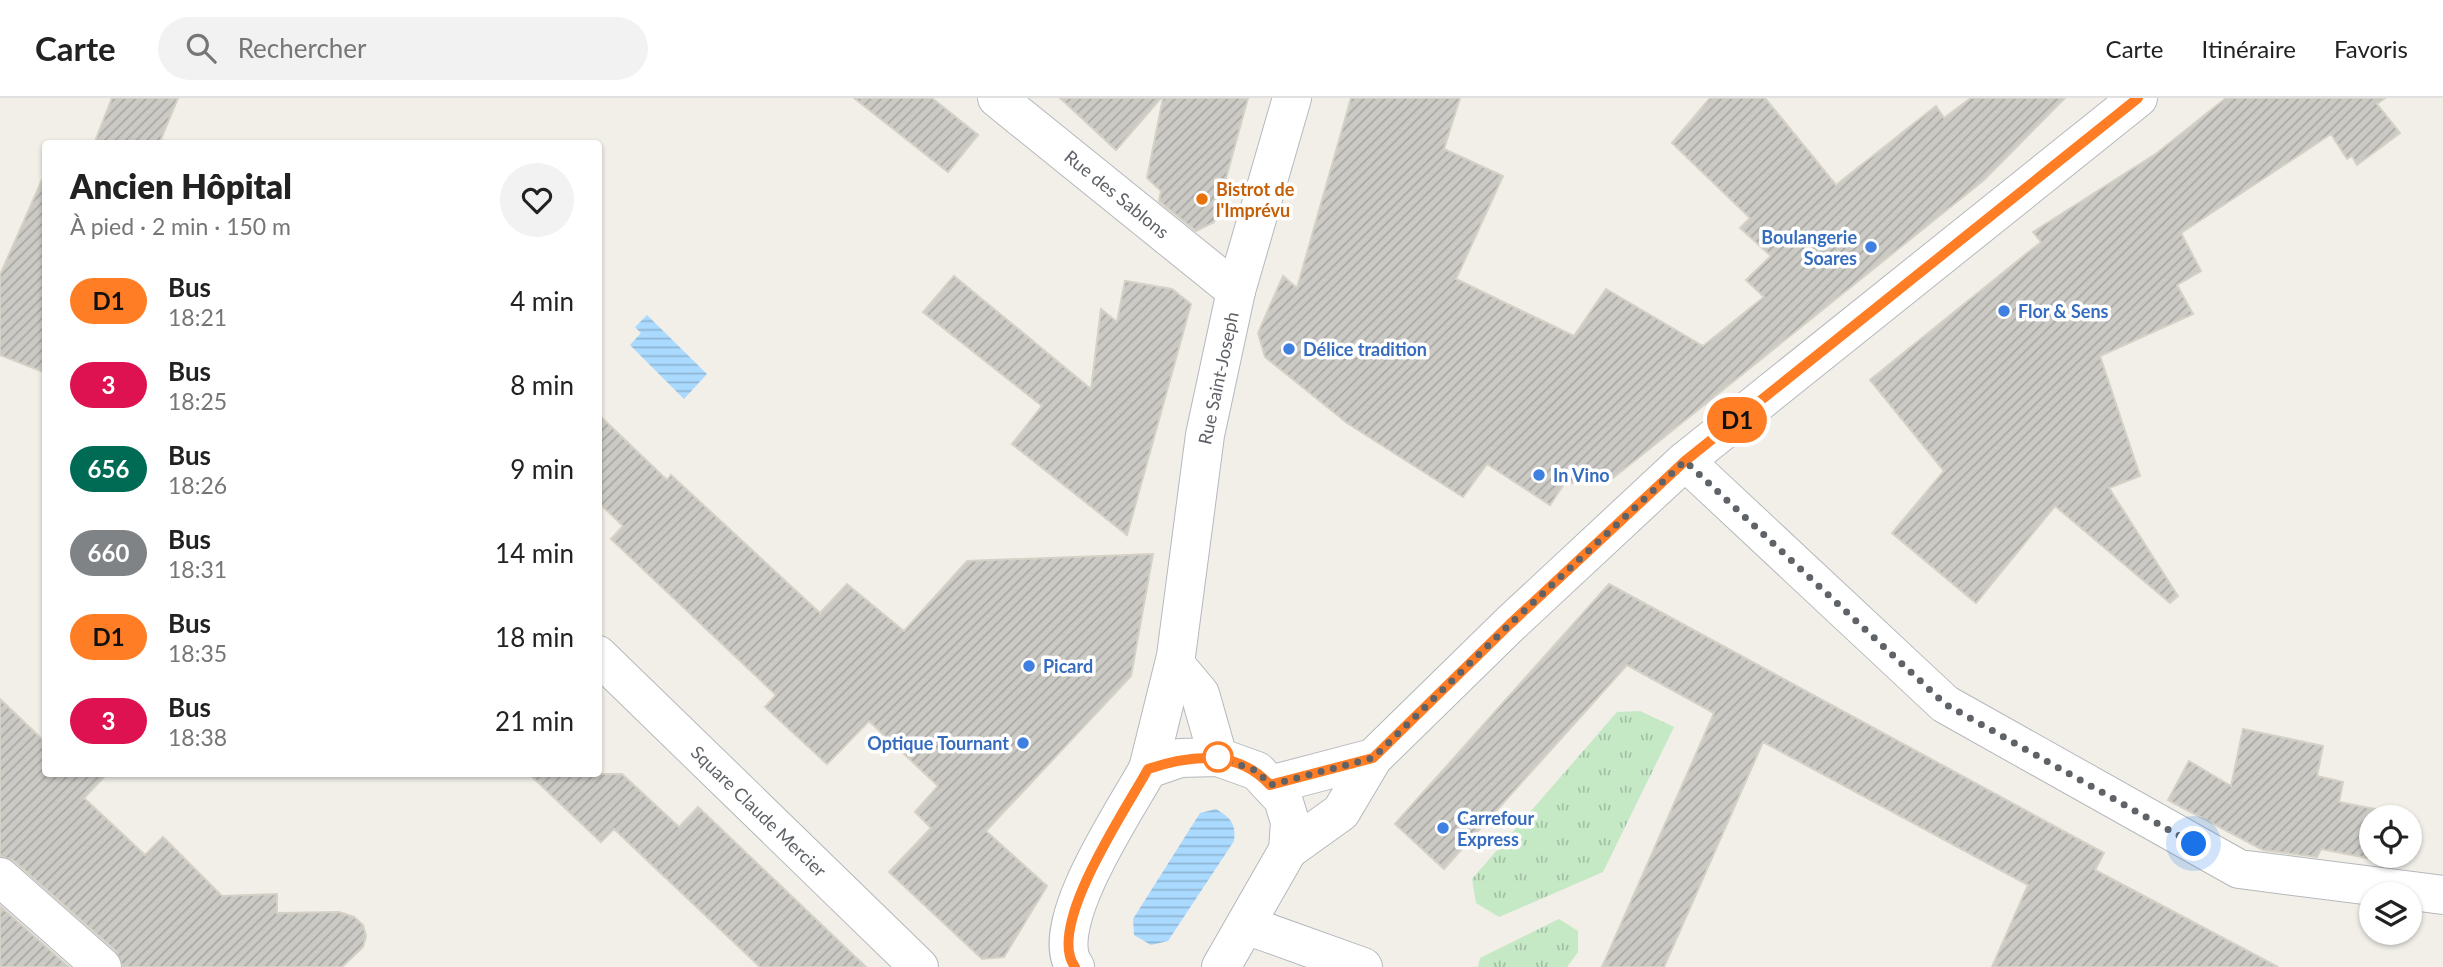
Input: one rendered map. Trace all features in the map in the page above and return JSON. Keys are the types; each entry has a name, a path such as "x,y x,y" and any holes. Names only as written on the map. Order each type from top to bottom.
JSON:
{"street":[{"name":"Rue des Sablons","path":"997,98 1031,112 1236,291"},
{"name":"Rue Saint-Joseph","path":"1068,964 1067,940 1078,897 1148,769 1174,664 1205,435 1236,291 1292,98"},
{"path":"1221,967 1288,850 1341,812 1373,758 1510,624 1685,461 2138,98"},
{"path":"1685,461 1945,704 2239,870 2443,895"},
{"name":"Square Claude Mercier","path":"602,659 919,967"},
{"path":"1174,664 1200,694 1218,757"},
{"path":"1148,769 1180,758 1218,757 1257,771 1283,799 1290,822 1288,850"},
{"path":"1270,785 1373,758"},
{"path":"0,877 102,967"},
{"path":"1246,925 1363,967"}],"green space":[{"path":"1640,711 1674,727 1603,872 1499,917 1476,903 1472,879 1617,712"},
{"path":"1559,919 1578,931 1578,952 1567,967 1478,967 1480,958"}],"water":[{"path":"647,315 707,374 684,399 630,345 641,333 635,327"},
{"path":"1216,809 1231,822 1234,841 1168,941 1151,945 1134,935 1133,919 1200,813"}],"building":[{"path":"112,98 178,98 161,140 96,140"},
{"path":"854,98 932,98 978,135 948,172"},
{"path":"1060,98 1161,98 1116,150"},
{"path":"1163,98 1248,98 1214,222 1196,231 1159,201 1161,191 1147,178"},
{"path":"1351,98 1460,98 1444,149 1503,176 1456,279 1574,336 1606,289 1703,346 1764,297 1746,280 1771,256 1740,228 1750,218 1672,143 1710,98 1765,98 1836,185 1936,106 1944,118 1971,98 2065,98 1984,180 1613,478 1564,484 1550,505 1487,464 1463,497 1347,423 1265,357 1258,333 1283,276 1297,288"},
{"path":"2226,98 2385,98 2377,104 2400,133 2357,165 2352,156 2347,159 2331,134 2181,233 2201,271 2177,285 2193,314 2100,356 2140,476 2109,488 2178,596 2170,603 2055,506 1976,603 1892,533 1944,471 1870,380 2041,242 2033,232 2157,153"},
{"path":"42,180 42,371 0,355 0,275"},
{"path":"954,276 1091,389 1101,309 1117,322 1125,281 1172,289 1191,304 1127,535 1012,444 1042,406 923,312"},
{"path":"602,418 667,480 671,475 820,613 847,584 904,631 967,561 1153,554 1131,676 986,831 1047,886 1004,957 982,959 889,872 931,828 915,812 938,786 869,721 827,764 765,707 776,695 611,539 623,526 602,506"},
{"path":"1609,584 2104,853 2095,870 2278,967 1992,967 2028,885 1763,742 1664,967 1602,967 1714,713 1627,665 1444,869 1395,824"},
{"path":"0,699 42,739 42,777 104,777 84,798 145,855 163,837 222,896 277,894 277,913 339,912 354,917 363,925 366,936 363,947 342,967 123,967 116,951 14,861 0,856"},
{"path":"2243,729 2323,746 2317,776 2343,782 2339,802 2359,806 2359,856 2321,849 2317,857 2263,850 2168,800 2189,761 2231,786"},
{"path":"602,774 622,774 679,827 698,807 866,967 760,967 614,829 601,842 532,777 602,777"},
{"path":"0,906 69,967 0,967"}],"bus line":[{"name":"D1","path":"1075,967 1069,959 1067,940 1078,897 1148,769 1180,758 1218,757 1257,771 1270,785 1373,758 1510,624 1685,461 2138,98"}],"place":[{"name":"Bistrot de l'Imprévu","path":"1202,199"},
{"name":"Boulangerie Soares","path":"1871,247"},
{"name":"Flor & Sens","path":"2004,311"},
{"name":"Délice tradition","path":"1289,349"},
{"name":"In Vino","path":"1539,475"},
{"name":"Picard","path":"1029,666"},
{"name":"Optique Tournant","path":"1023,743"},
{"name":"Carrefour Express","path":"1443,828"}],"route":[{"path":"1218,757 1257,771 1270,785 1373,758 1510,624 1685,461 1945,704 2194,844"}]}
